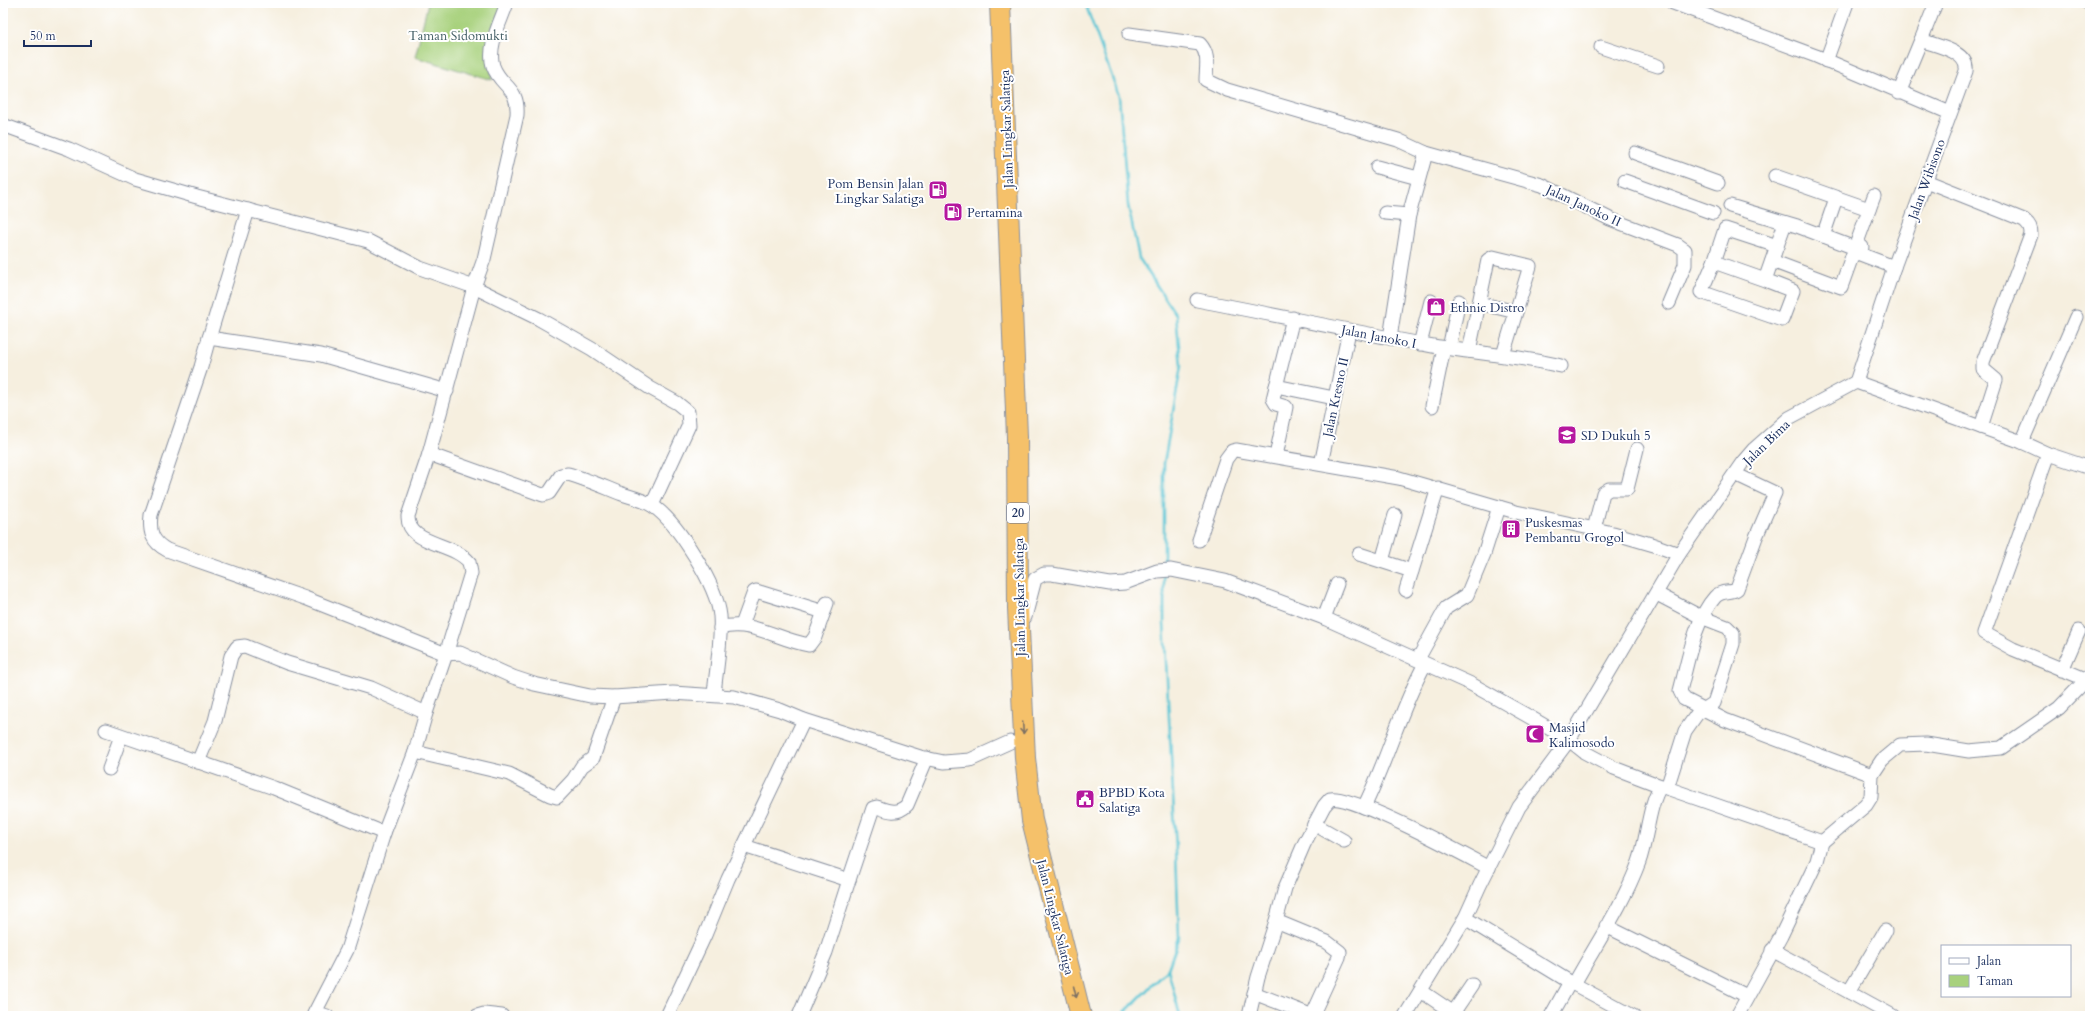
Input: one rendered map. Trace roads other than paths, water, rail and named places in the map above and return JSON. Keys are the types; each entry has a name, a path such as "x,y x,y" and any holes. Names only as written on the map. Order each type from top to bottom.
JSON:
{"highway":[{"name":"Jalan Lingkar Salatiga","path":"988,3 1016,704 1025,758 1032,820 1081,1016"},
{"name":"Jalan Lingkar Salatiga","path":"1000,3 1017,430 1013,650"},
{"name":"Jalan Lingkar Salatiga","path":"1016,704 1010,742 1020,821 1066,1016"}],"street":[{"path":"318,1015 346,950 384,833 415,752 469,580 471,567 469,562 461,554 413,533 407,522 409,507 429,454 474,287 484,259 517,115 515,96 497,73 493,66 492,56 493,45 507,3"},
{"path":"1673,3 1826,61 1899,93 1950,113"},
{"path":"1826,61 1847,3"},
{"path":"1899,93 1936,3"},
{"path":"1129,34 1200,44 1206,50 1206,80 1209,83 1227,90 1398,140 1426,153 1409,215 1390,338"},
{"name":"Jalan Wibisono","path":"1856,382 1896,263 1950,113 1965,76 1966,63 1956,53 1922,40"},
{"path":"1601,47 1658,66"},
{"path":"3,125 69,149 135,179 368,241 420,268 474,287 562,331 685,409 689,416 689,425 652,505"},
{"name":"Jalan Janoko II","path":"1426,153 1542,185 1610,219 1682,247 1686,253 1686,259 1670,303"},
{"path":"1635,153 1718,184"},
{"path":"1376,167 1418,178"},
{"path":"1775,176 1869,209"},
{"path":"1625,181 1713,213"},
{"path":"1926,181 2024,220 2030,224 2031,235 1983,362 1984,369 1996,380 1981,427"},
{"path":"1772,261 1841,286 1874,196"},
{"path":"1823,236 1836,198"},
{"path":"1730,206 1823,236 1855,248 1860,254 1896,263"},
{"path":"248,210 201,367 153,509 150,526 154,540 168,550 304,598 446,654 460,653 513,677 554,690 590,696 614,697 673,693 714,695 754,702 804,720 944,762 961,762 981,756 1010,742"},
{"path":"1385,213 1409,215"},
{"path":"1765,280 1785,223"},
{"path":"1714,262 1792,291 1782,320 1701,292 1714,262 1725,229 1777,246"},
{"path":"1469,351 1489,258 1493,257 1530,266 1503,355"},
{"name":"Jalan Janoko I","path":"1197,300 1420,344 1503,355 1561,366"},
{"path":"1420,344 1431,301"},
{"path":"1432,406 1459,301"},
{"path":"1479,303 1516,312"},
{"path":"2022,442 2076,317"},
{"path":"1276,456 1286,407 1274,402 1276,386 1293,318"},
{"name":"Jalan Kresno II","path":"1321,464 1349,331"},
{"path":"209,338 321,355 447,391"},
{"path":"1856,382 2022,442 2048,454 2090,468"},
{"name":"Jalan Bima","path":"1405,1016 1465,918 1519,807 1568,740 1657,594 1679,554 1735,474 1754,449 1789,418 1856,382"},
{"path":"1276,386 1334,398"},
{"path":"1594,529 1603,493 1609,489 1627,489 1637,449"},
{"path":"1199,540 1228,455 1236,450 1399,478 1438,488 1516,512 1634,538 1679,554"},
{"path":"429,454 540,495 546,495 549,493 561,475 565,473 652,505 664,516 677,532 705,575 718,604 720,628 714,695"},
{"path":"1737,1016 1817,861 1822,842 1866,805 1871,797 1872,775 1882,760 1900,745 1926,744 1969,751 2001,748 2058,708 2088,681 2013,649 1984,631 2048,454"},
{"path":"1735,474 1775,493 1756,537 1737,589 1719,593 1701,616 1680,691 1684,699 1725,720 1872,775"},
{"path":"1406,590 1438,488"},
{"path":"1364,807 1384,765 1422,662 1446,608 1467,595 1499,507"},
{"path":"1382,561 1395,515"},
{"path":"1359,554 1412,571"},
{"path":"1013,650 1034,579 1044,574 1110,584 1125,583 1157,571 1171,570 1225,581 1324,618 1422,662 1499,699 1568,740 1584,752 1614,768 1822,842"},
{"path":"1324,618 1337,584"},
{"path":"720,628 742,625 809,645 815,638 825,608 756,591 754,592 742,625"},
{"path":"1551,1016 1606,926 1640,860 1656,792 1664,787 1685,731 1697,714 1711,707 1716,697 1733,637 1733,633 1727,627 1657,594"},
{"path":"2062,670 2078,631"},
{"path":"198,762 215,721 231,656 237,647 245,646 287,663 370,688 426,713"},
{"path":"415,752 509,774 550,795 557,797 574,780 582,766 593,758 614,697"},
{"path":"667,1016 706,935 744,846 804,720"},
{"path":"106,730 274,788 384,833"},
{"path":"109,769 121,736"},
{"path":"799,1016 826,952 873,808 877,807 891,811 901,810 907,805 927,758"},
{"path":"1249,1016 1258,976 1285,888 1296,859 1324,806 1330,799 1341,799 1364,807 1431,838 1489,868"},
{"path":"1314,824 1344,841"},
{"path":"744,846 849,880"},
{"path":"1465,918 1572,983 1633,1016"},
{"path":"1254,993 1313,1016 1339,957 1340,952 1327,942 1276,921"},
{"path":"1606,926 1747,996"},
{"path":"1849,992 1885,931"},
{"path":"1772,950 1894,1016"},
{"path":"1421,990 1455,1014 1472,985"},
{"path":"477,1016 484,1014 502,1016"}],"waterway":[{"path":"1085,3 1119,96 1128,205 1139,258 1176,315 1181,366 1164,463 1164,567"},
{"path":"1121,1016 1168,969 1179,938 1164,623 1164,574"},
{"path":"1168,969 1180,1016"}],"place":[{"name":"Pom Bensin Jalan Lingkar Salatiga","path":"938,190"},
{"name":"Pertamina","path":"953,212"},
{"name":"Ethnic Distro","path":"1436,307"},
{"name":"SD Dukuh 5","path":"1567,435"},
{"name":"Puskesmas Pembantu Grogol","path":"1511,529"},
{"name":"Masjid Kalimosodo","path":"1535,734"},
{"name":"BPBD Kota Salatiga","path":"1085,799"}],"park label":[{"name":"Taman Sidomukti","path":"458,35"}]}
